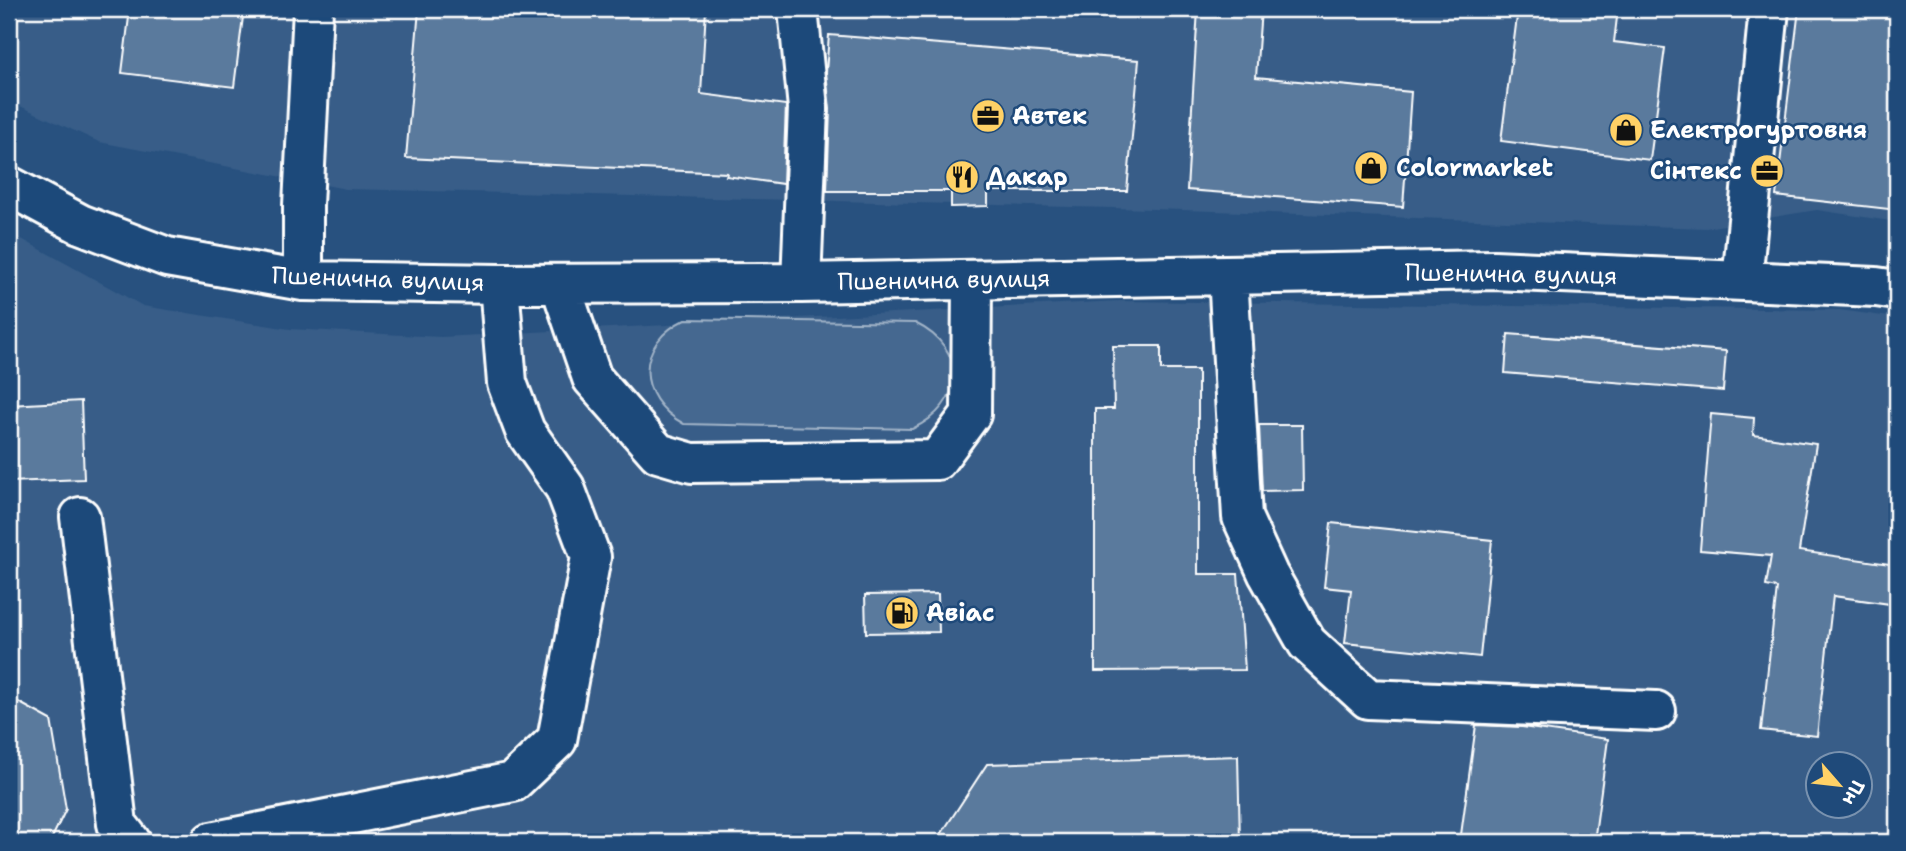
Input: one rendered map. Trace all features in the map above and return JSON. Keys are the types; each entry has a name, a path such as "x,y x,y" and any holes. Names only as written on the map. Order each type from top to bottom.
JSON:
{"street":[{"path":"303,281 303,205 313,9"},
{"path":"798,9 808,108 800,283"},
{"path":"1742,281 1769,9"},
{"name":"Пшенична вулиця","path":"9,186 80,224 167,257 303,281 499,284 800,283 1494,270 1897,290"},
{"path":"1227,275 1242,517 1268,573 1307,643 1368,699 1656,712"},
{"path":"559,284 592,378 658,453 692,463 937,460 971,414 972,280"},
{"path":"211,842 513,782 557,740 591,557 565,488 524,431 508,383 499,284"},
{"path":"79,517 117,824 131,842"}],"shaded area":[{"path":"9,9 1897,9 1897,222 1817,210 1706,228 1153,209 346,189 99,142 9,101"},
{"path":"9,232 143,306 290,329 441,337 1118,301 1840,310 1897,318 1897,842 9,842"},
{"path":"686,319 915,323 933,334 945,347 952,362 954,377 942,406 930,419 912,429 684,424 656,400 648,370 650,356 657,342 669,329"}],"building":[{"path":"130,9 244,9 234,87 122,73"},
{"path":"419,9 706,9 701,94 786,105 783,184 726,176 727,173 406,158"},
{"path":"1198,9 1261,9 1256,77 1411,92 1403,207 1187,190"},
{"path":"1518,9 1618,9 1614,42 1665,48 1650,160 1501,141"},
{"path":"1799,9 1897,9 1897,210 1776,196"},
{"path":"829,35 1139,60 1127,191 988,191 988,206 951,207 951,191 827,191 830,109 826,72"},
{"path":"1508,334 1726,351 1723,391 1505,373"},
{"path":"1113,346 1161,346 1161,370 1198,370 1198,574 1238,574 1245,670 1095,671 1095,409 1114,409"},
{"path":"81,401 84,479 9,482 9,405"},
{"path":"1711,414 1754,418 1753,435 1816,444 1799,551 1897,565 1897,605 1833,596 1817,736 1761,730 1777,588 1766,586 1771,556 1700,550"},
{"path":"1259,425 1302,425 1303,490 1262,491"},
{"path":"1331,523 1492,540 1480,657 1345,643 1351,590 1324,587"},
{"name":"Авіас","path":"938,594 939,632 866,633 865,595"},
{"path":"9,697 51,720 66,809 50,842 9,842"},
{"path":"1476,725 1522,727 1608,739 1594,842 1460,842"},
{"path":"1238,756 1240,842 936,842 987,764"}],"place":[{"name":"Автек","path":"988,116"},
{"name":"Електрогуртовня","path":"1626,130"},
{"name":"Colormarket","path":"1371,168"},
{"name":"Сінтекс","path":"1767,171"},
{"name":"Дакар","path":"962,177"},
{"name":"Авіас","path":"902,613"}]}
